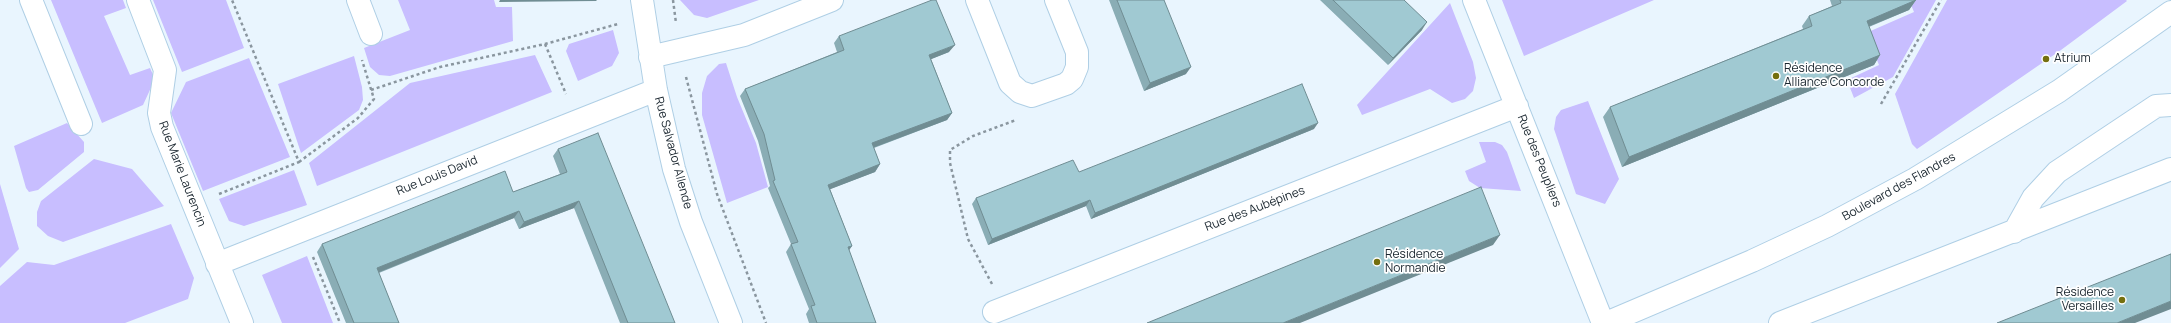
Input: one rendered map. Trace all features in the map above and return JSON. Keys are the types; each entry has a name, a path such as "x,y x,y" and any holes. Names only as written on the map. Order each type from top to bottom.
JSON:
{"street":[{"path":"31,0 81,124"},
{"name":"Rue Marie Laurencin","path":"138,0 165,70 159,113 162,127 217,264 235,321"},
{"path":"358,0 369,30"},
{"name":"Rue Salvador Allende","path":"642,0 650,57 667,140 682,194 731,323"},
{"path":"650,57 681,51 744,35 832,0"},
{"path":"977,0 1010,83 1020,92 1032,96 1066,84 1072,79 1077,67 1076,52 1056,0"},
{"name":"Rue des Peupliers","path":"1474,0 1605,323"},
{"name":"Boulevard des Flandres","path":"1605,323 1752,261 1827,226 1915,179 2059,91 2171,12"},
{"name":"Rue Louis David","path":"217,264 656,90"},
{"path":"2014,232 2033,198 2057,172 2156,106 2171,105"},
{"name":"Rue des Aubépines","path":"998,310 1517,106"},
{"path":"1780,323 2171,169"}],"path":[{"path":"232,0 299,162"},
{"path":"674,0 681,51 692,103 713,181 766,323"},
{"path":"1881,104 1941,0"},
{"path":"372,90 440,67 545,44 622,23"},
{"path":"214,196 299,162 358,118 374,99 355,39 369,30"},
{"path":"545,44 566,94"},
{"path":"998,310 982,264 968,239 950,163 950,150 973,136 1023,117"},
{"path":"312,256 340,323"}],"shaded area":[{"path":"51,0 123,0 126,8 104,16 130,75 150,68 155,79 143,105 102,123"},
{"path":"153,0 226,0 244,48 182,72"},
{"path":"398,0 494,0 496,7 512,7 513,41 390,76 379,75 370,67 364,48 410,30"},
{"path":"680,0 759,0 707,18 694,15"},
{"path":"1502,0 1654,0 1524,56"},
{"path":"1909,0 1936,0 1893,77 1854,98 1847,80 1879,65 1866,33 1914,12"},
{"path":"1947,0 2127,1 2061,50 1917,149 1912,144 1895,94"},
{"path":"1450,3 1473,62 1476,78 1473,91 1465,99 1452,103 1430,89 1362,115 1357,105"},
{"path":"613,30 619,53 612,66 578,81 566,51 569,44"},
{"path":"535,55 552,92 317,186 309,163 410,83"},
{"path":"354,56 362,87 363,100 359,110 301,153 278,84"},
{"path":"249,58 290,157 203,191 171,113 186,82"},
{"path":"726,63 737,97 756,143 768,187 727,203 702,115 702,93 707,76 719,64"},
{"path":"1588,101 1619,179 1605,204 1576,194 1554,129 1556,117 1561,110"},
{"path":"67,123 84,142 84,152 38,190 29,192 26,188 14,146"},
{"path":"1479,142 1495,142 1502,145 1507,152 1521,191 1480,188 1469,181 1465,171 1486,162"},
{"path":"94,159 132,169 164,206 63,242 48,236 37,226 37,212 41,201"},
{"path":"294,170 307,205 244,226 229,221 219,199"},
{"path":"0,184 19,249 0,268"},
{"path":"171,224 194,278 188,299 125,323 0,323 0,286 27,262 54,265"},
{"path":"307,256 333,323 282,323 262,275"}],"building":[{"path":"932,0 936,0 955,45 929,55 952,113 872,143 880,164 828,185 852,246 848,247 876,323 817,323 811,306 815,305 791,244 798,242 773,181 775,180 764,134 745,89 844,50 839,36"},
{"path":"1117,0 1164,0 1191,67 1150,83"},
{"path":"1333,0 1404,0 1427,22 1393,58"},
{"name":"Résidence Alliance Concorde","path":"1840,0 1916,0 1867,21 1880,55 1629,157 1610,107 1812,26 1809,16 1841,3"},
{"path":"1302,84 1318,123 1095,213 1090,200 992,239 976,198 1073,160 1079,172"},
{"path":"598,133 675,323 628,323 579,201 524,222 519,211 377,268 399,323 354,323 322,244 505,171 513,192 567,172 558,149"},
{"name":"Résidence Normandie","path":"1481,187 1500,235 1283,323 1147,323"},
{"name":"Résidence Versailles","path":"2171,254 2171,301 2117,323 1997,323"}],"place":[{"name":"Atrium","path":"2046,59"},
{"name":"Résidence Alliance Concorde","path":"1776,76"},
{"name":"Résidence Normandie","path":"1377,262"},
{"name":"Résidence Versailles","path":"2122,300"}]}
